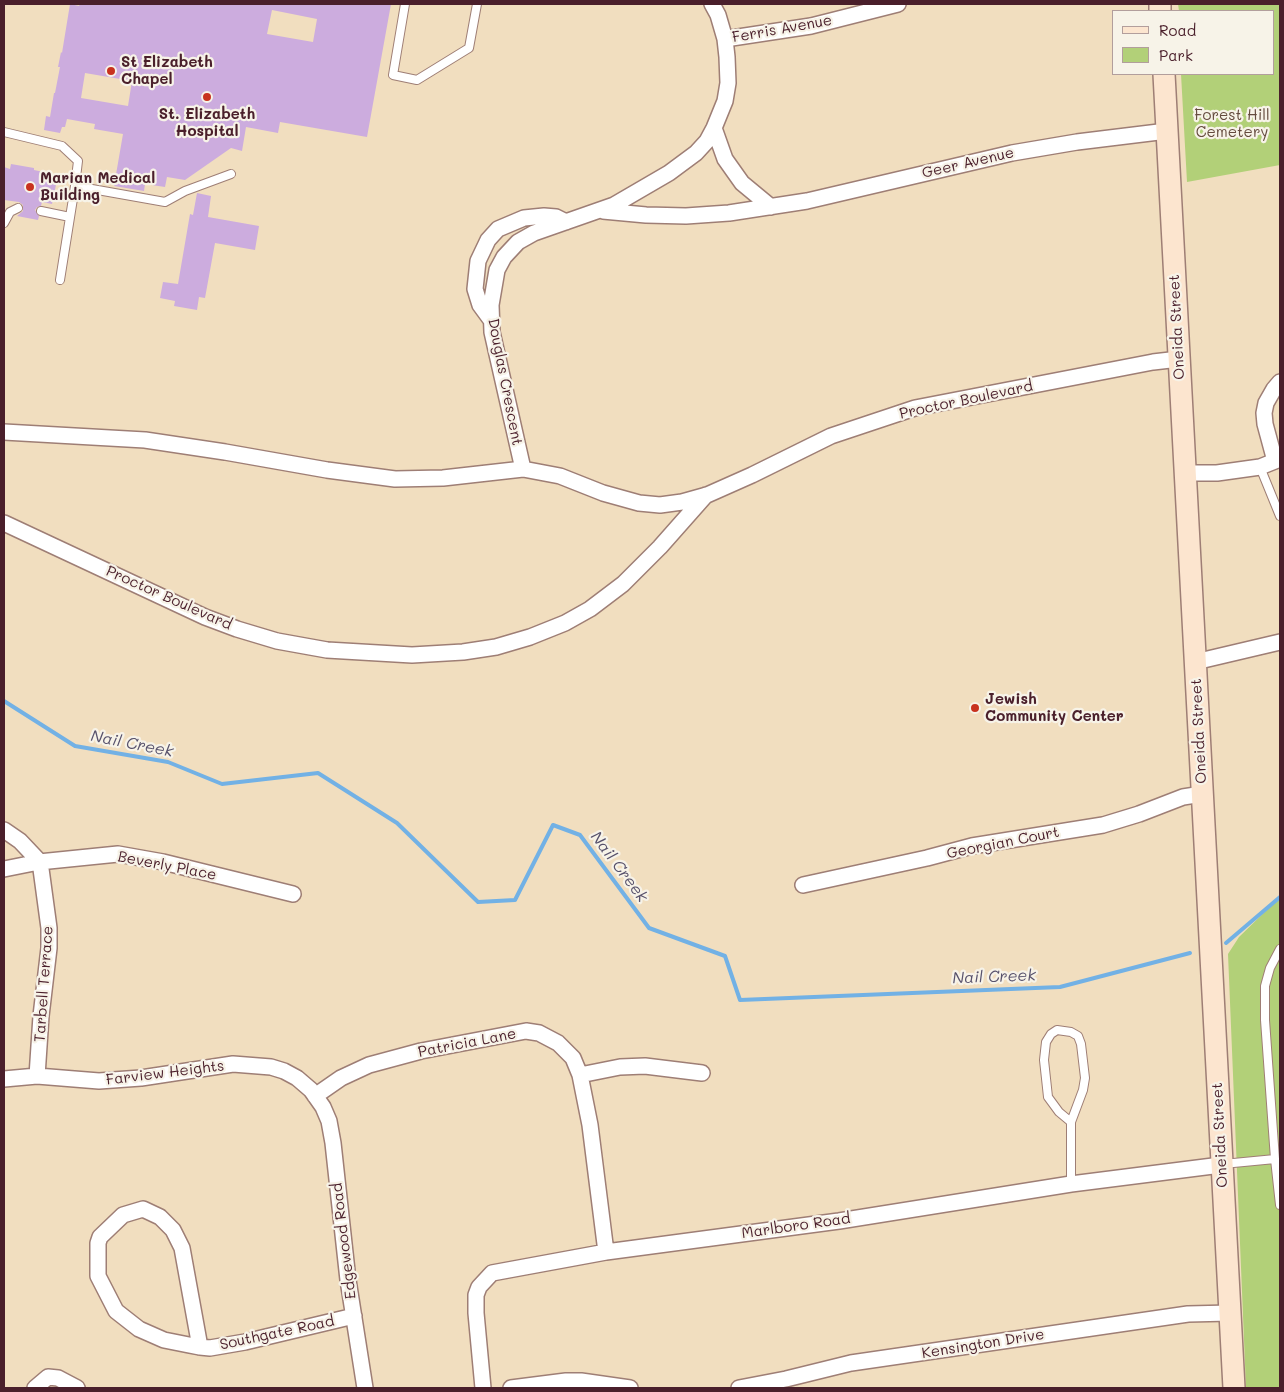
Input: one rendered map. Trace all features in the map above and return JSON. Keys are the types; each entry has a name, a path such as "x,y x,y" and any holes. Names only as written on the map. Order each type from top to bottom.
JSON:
{"street":[{"name":"Douglas Crescent","path":"523,469 492,332 490,305 498,270 504,257 518,242 534,233 614,205 669,174 696,153 707,141 724,101 728,82 728,58 725,39 718,15 712,4"},
{"name":"Ferris Avenue","path":"725,39 811,26 898,4"},
{"name":"Oneida Street","path":"1164,75 1234,1388"},
{"path":"714,128 725,159 742,183 771,206"},
{"name":"Geer Avenue","path":"596,211 686,216 729,213 807,201 1012,153 1077,142 1167,131"},
{"path":"491,320 480,305 475,289 478,261 488,240 498,229 524,218 556,217 566,222"},
{"name":"Proctor Boulevard","path":"4,432 144,440 327,470 395,478 443,478 523,469 560,476 603,493 640,503 660,505 682,502 707,495 752,476 831,436 915,408 1143,364 1179,359"},
{"path":"1185,474 1217,473 1260,467 1278,460 1265,424 1264,413 1266,403 1280,382"},
{"name":"Proctor Boulevard","path":"4,523 205,617 237,629 277,641 326,650 412,655 463,652 496,647 564,623 590,609 623,584 660,548 707,495"},
{"path":"1195,662 1280,642"},
{"name":"Georgian Court","path":"803,885 972,846 1103,825 1139,814 1183,797 1202,794"},
{"path":"4,830 20,841 39,862"},
{"name":"Beverly Place","path":"4,869 39,862 118,854 163,862 293,894"},
{"name":"Tarbell Terrace","path":"37,1076 49,948 49,928 39,862"},
{"name":"Patricia Lane","path":"315,1096 341,1078 369,1065 421,1051 526,1031 539,1033 558,1043 573,1058 580,1076 590,1125 606,1252"},
{"name":"Farview Heights","path":"4,1079 37,1076 99,1081 141,1078 233,1064 270,1067 284,1071 297,1078 315,1096"},
{"path":"580,1076 620,1067 645,1066 702,1072"},
{"name":"Edgewood Road","path":"315,1096 329,1121 333,1143 348,1280 365,1388"},
{"name":"Marlboro Road","path":"484,1388 476,1313 476,1295 479,1287 492,1273 606,1252 839,1221 1071,1184 1221,1165"},
{"name":"Southgate Road","path":"200,1347 182,1248 173,1230 160,1217 143,1209 123,1215 100,1237 98,1243 98,1276 116,1311 139,1330 164,1340 200,1347 210,1348 245,1342 354,1316"},
{"name":"Kensington Drive","path":"739,1388 851,1363 1178,1315 1230,1313"},
{"path":"35,1388 48,1377 58,1378 76,1388"},
{"path":"511,1388 566,1381 581,1381 630,1388"}],"lane":[{"path":"405,4 392,75 417,80 470,48 477,4"},
{"path":"4,132 62,146 78,161 60,280"},
{"path":"75,186 165,202 185,191 230,174"},
{"path":"4,223 10,212 18,208"},
{"path":"41,211 70,217"},
{"path":"1260,467 1280,516"},
{"path":"1280,949 1270,968 1264,986 1265,1020 1276,1115 1275,1159 1280,1204"},
{"path":"1071,1122 1059,1112 1048,1097 1044,1060 1046,1042 1051,1034 1057,1030 1071,1032 1078,1036 1085,1078 1083,1090 1071,1122 1071,1184"},
{"path":"1221,1165 1275,1159"}],"green space":[{"name":"Forest Hill Cemetery","path":"1178,4 1280,4 1280,165 1187,182 1181,75 1274,75 1274,10 1179,10"},
{"path":"1280,897 1280,1388 1246,1388 1228,954 1239,937"}],"building":[{"name":"St. Elizabeth Hospital","path":"70,4 79,6 80,4 391,4 367,137 280,122 278,133 246,127 242,151 231,148 185,180 167,177 165,187 145,184 144,191 114,186 123,134 94,129 95,124 67,119 65,127 62,127 60,133 44,130 46,116 50,117","holes":["272,10 317,19 313,42 267,34","85,73 132,81 128,106 81,98"]},
{"name":"Marian Medical Building","path":"11,164 58,175 52,204 42,202 41,206 35,210 39,216 38,220 17,216 23,211 23,205 19,202 4,200 4,167 10,169"},
{"path":"197,193 211,196 208,217 259,226 255,250 215,243 205,298 199,297 197,310 174,306 175,301 160,298 163,282 178,284 190,214 193,215"}],"waterway":[{"name":"Nail Creek","path":"4,701 75,746 168,762 222,784 318,773 397,823 478,902 515,900 553,825 580,835 649,928 725,956 740,1000 1060,987 1190,953"},
{"name":"Nail Creek","path":"1226,943 1280,897"}],"place":[{"name":"St Elizabeth Chapel","path":"111,71"},
{"name":"St. Elizabeth Hospital","path":"207,97"},
{"name":"Marian Medical Building","path":"30,187"},
{"name":"Jewish Community Center","path":"975,708"}]}
